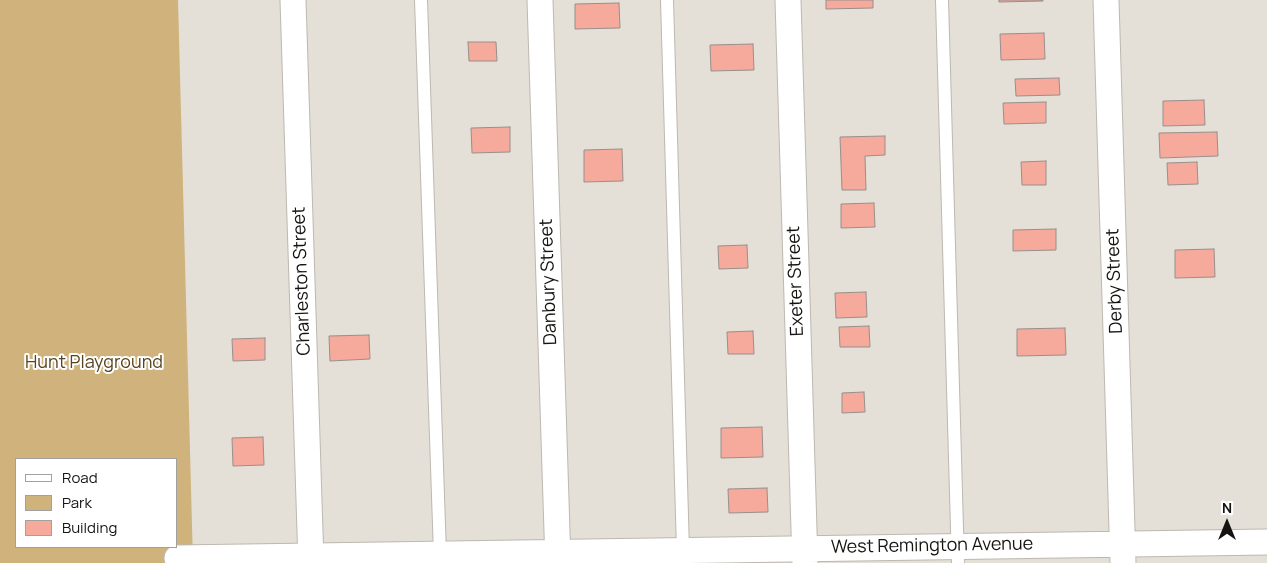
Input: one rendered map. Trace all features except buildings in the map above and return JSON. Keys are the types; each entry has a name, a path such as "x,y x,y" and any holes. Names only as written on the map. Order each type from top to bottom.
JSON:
{"street":[{"name":"Charleston Street","path":"293,0 310,559"},
{"name":"Danbury Street","path":"540,0 558,557"},
{"name":"Exeter Street","path":"788,0 805,556"},
{"name":"Derby Street","path":"1106,0 1123,553"},
{"name":"West Remington Avenue","path":"177,558 310,559 440,554 558,557 683,550 805,556 1123,553 1267,542"}],"lane":[{"path":"421,0 440,554"},
{"path":"667,0 683,550"},
{"path":"942,0 958,554"}],"green space":[{"name":"Hunt Playground","path":"0,0 178,0 193,563 0,563"}]}
